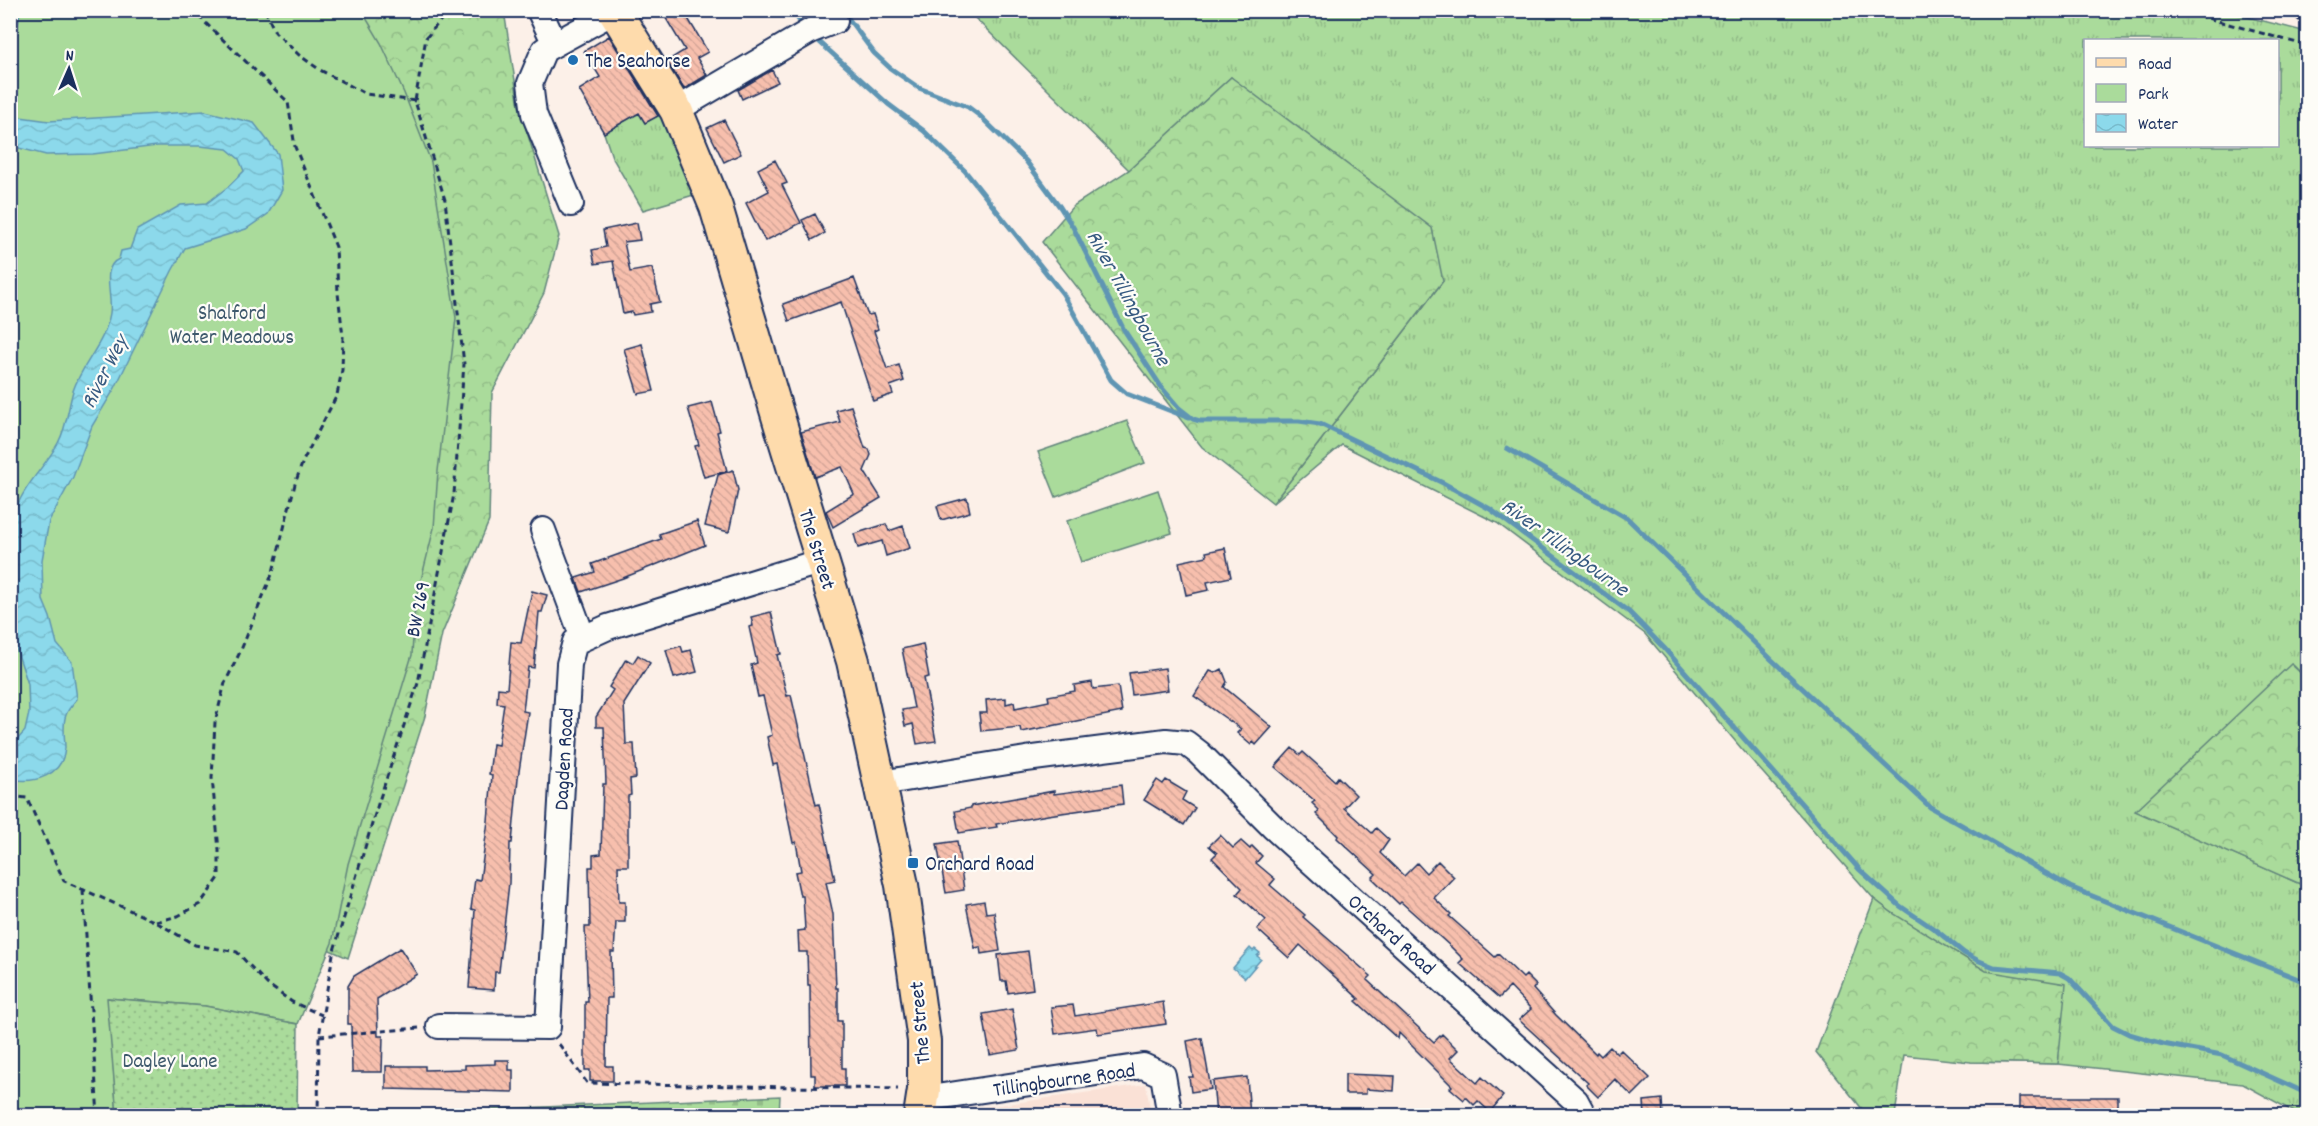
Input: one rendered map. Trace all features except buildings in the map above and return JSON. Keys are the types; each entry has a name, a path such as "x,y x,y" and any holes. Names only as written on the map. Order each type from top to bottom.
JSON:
{"main road":[{"name":"The Street","path":"614,11 676,110 716,207 858,678 902,885 924,1041 923,1101"}],"street":[{"path":"539,10 555,44"},
{"path":"571,204 534,114 530,83 544,50 614,11"},
{"path":"676,110 812,30 835,21"},
{"path":"543,530 583,638 608,627 822,561"},
{"name":"Dagden Road","path":"548,1027 569,664 575,642 583,638"},
{"name":"Orchard Road","path":"881,783 1026,759 1166,741 1186,743 1199,753 1273,827 1576,1101 1584,1116"},
{"path":"439,1026 548,1027"},
{"name":"Tillingbourne Road","path":"923,1101 1143,1066 1163,1075 1170,1116"}],"path":[{"path":"156,922 178,916 200,904 219,878 219,850 212,778 215,722 225,682 241,650 273,572 303,461 337,395 342,370 343,338 336,247 294,147 288,102 192,10"},
{"path":"265,10 275,32 300,56 320,70 366,94 415,101 426,38 449,10"},
{"path":"2178,10 2307,46"},
{"name":"BW 269","path":"318,1116 319,1036 333,954 378,804 418,683 454,494 464,364 445,200 415,101"},
{"path":"10,796 27,798 64,881 156,922 195,945 237,952 267,984 292,1002 322,1016"},
{"path":"83,889 98,1116"},
{"path":"319,1036 439,1026"},
{"path":"548,1027 587,1083 923,1101"}],"shaded area":[{"path":"1146,1084 1151,1115 952,1116 952,1112"}],"green space":[{"path":"975,10 2220,10 2307,32 2307,679 2292,664 2136,811 2307,887 2307,1115 2300,1115 2243,1084 2058,1064 1971,1062 1891,912 1874,899 1741,748 1645,634 1497,523 1342,445 1273,503 1443,281 1231,77 1129,170 973,16"},
{"name":"Shalford Water Meadows","path":"10,11 362,11 381,43 404,93 431,162 456,318 438,471 434,528 415,604 412,655 348,864 332,943 298,1024 205,1006 108,998 117,1115 11,1115"},
{"path":"255,11 504,11 519,106 559,236 544,293 492,393 489,521 442,634 425,716 348,958 300,937"},
{"path":"1231,77 1432,228 1443,281 1273,503 1202,447 1042,242 1073,206 1129,170"},
{"path":"639,113 645,123 661,114 697,194 643,210 612,157 604,133"},
{"path":"1127,421 1145,463 1056,497 1038,452"},
{"path":"1158,490 1172,533 1081,562 1067,521"},
{"path":"2291,664 2307,679 2307,887 2135,811"},
{"path":"1874,899 1986,971 2066,984 2058,1064 1971,1062 1904,1055 1895,1115 1867,1115 1816,1052"},
{"name":"Dagley Lane","path":"107,998 205,1006 298,1024 297,1115 117,1115"},
{"path":"780,1096 779,1116 369,1115"}],"water":[{"path":"10,11 20,11 11,75"},
{"name":"River Wey","path":"11,106 12,111 20,117 49,121 205,111 254,123 278,154 282,190 268,214 246,229 185,248 115,388 92,426 73,477 49,521 42,560 43,600 57,644 72,662 77,699 65,719 65,748 59,765 46,776 29,780 11,779 11,742 18,739 25,731 29,713 28,684 11,633 10,552 12,542 10,526 12,518 26,488 58,443 77,381 103,334 110,313 108,283 110,268 119,259 121,251 130,249 137,230 181,205 207,203 244,171 239,159 227,149 200,146 157,146 93,154 46,155 11,146"},
{"path":"1250,948 1260,953 1257,956 1261,959 1245,978 1233,968"}],"waterway":[{"path":"792,10 799,20"},
{"name":"River Tillingbourne","path":"842,10 874,53 890,68 919,88 968,107 1026,161 1073,227 1124,330 1162,388 1179,408 1193,419 1200,421 1299,421 1320,424 1443,483 1490,509 1629,612 1664,648 1860,870 1900,906 1964,953 1994,967 2060,973 2069,978 2113,1026 2129,1034 2163,1044 2222,1055 2308,1094"},
{"path":"814,37 888,104 924,131 965,171 1063,294 1111,380 1127,394 1189,418"},
{"path":"1507,448 1627,518 1772,660 1930,807 2070,887 2308,983"}],"place":[{"name":"The Seahorse","path":"573,60"},
{"name":"Orchard Road","path":"913,863"}]}
